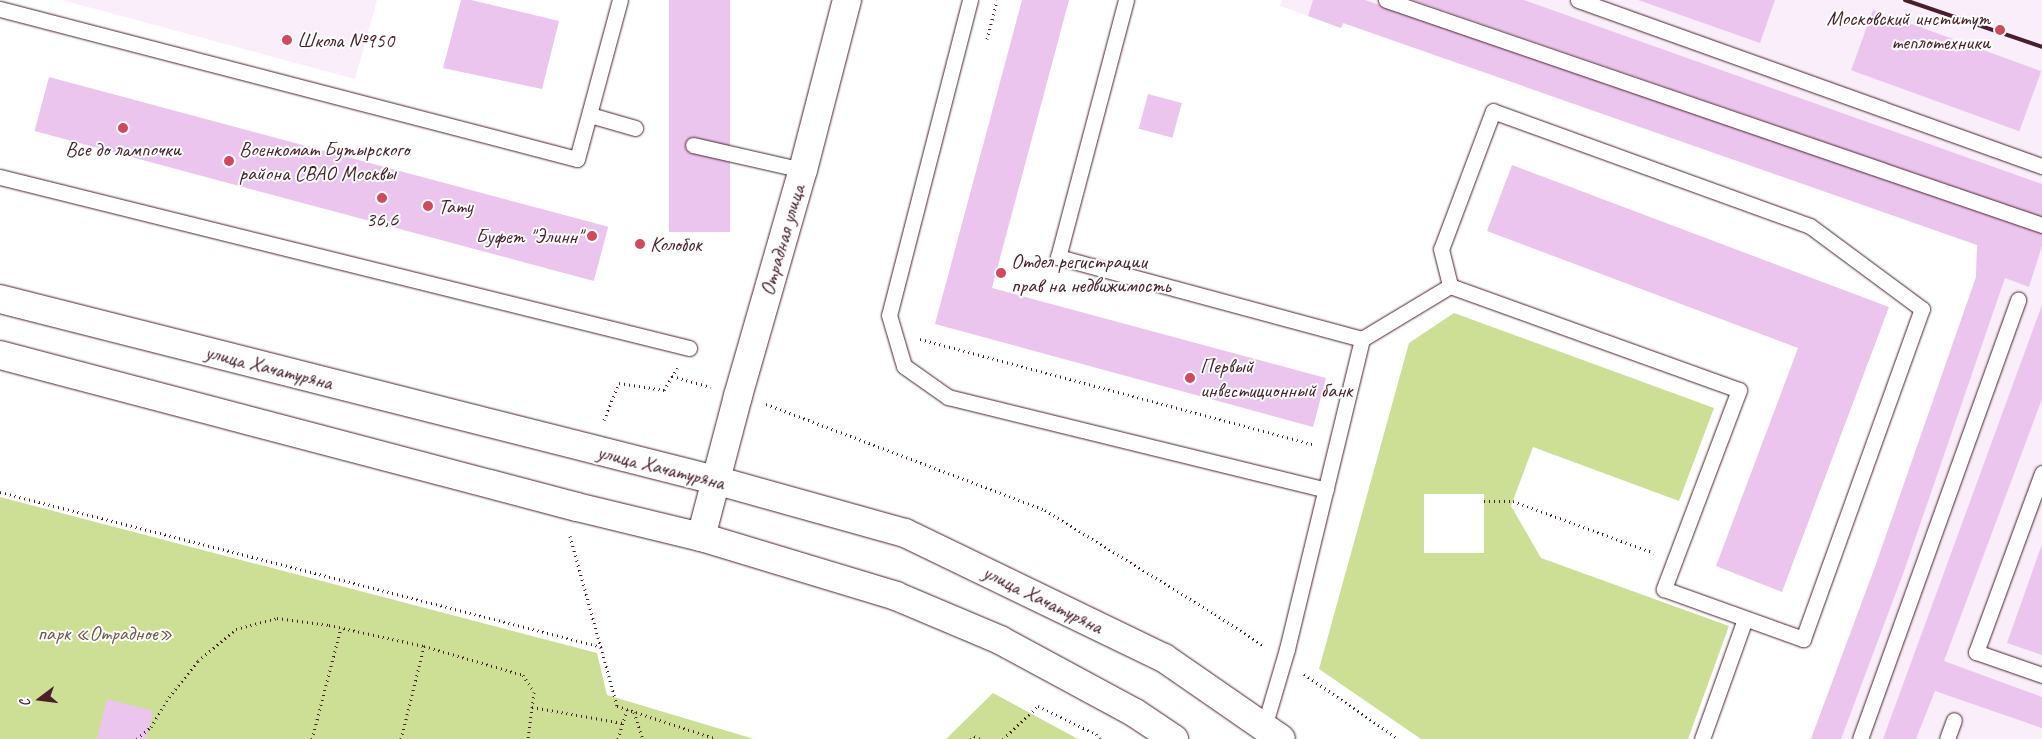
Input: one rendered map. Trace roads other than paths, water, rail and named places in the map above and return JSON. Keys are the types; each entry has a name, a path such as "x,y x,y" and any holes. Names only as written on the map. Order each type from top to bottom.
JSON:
{"main road":[{"name":"Отрадная улица","path":"701,537 715,480 803,170 847,0"},
{"name":"улица Хачатуряна","path":"0,299 715,480 905,533 1164,658 1273,733"},
{"path":"0,355 585,509 701,537 896,596 1000,640 1135,713 1174,739"}],"lane":[{"path":"0,9 577,159 620,0"},
{"path":"970,0 889,315 904,366 948,398 1326,490"},
{"path":"1126,0 1058,256 1362,339"},
{"path":"1386,0 2042,225"},
{"path":"1578,0 2042,166"},
{"path":"1493,111 1810,226 1922,309 1803,639 1664,589 1739,390 1450,286 1441,249 1493,111"},
{"path":"590,115 635,128"},
{"path":"693,145 803,170"},
{"path":"0,177 689,348"},
{"path":"1273,733 1284,660 1362,339 1450,286"},
{"path":"1860,739 2018,300"},
{"path":"2042,473 1976,652 2042,675"},
{"path":"1702,739 1745,619"},
{"path":"1947,739 1954,720"}],"railway":[{"path":"1905,0 2042,47"}],"place":[{"name":"Московский институт теплотехники","path":"2000,30"},
{"name":"Школа №950","path":"287,40"},
{"name":"Все до лампочки","path":"123,128"},
{"name":"Военкомат Бутырского района СВАО Москвы","path":"229,161"},
{"name":"36,6","path":"382,198"},
{"name":"Тату","path":"428,206"},
{"name":"Буфет \"Элинн\"","path":"592,236"},
{"name":"Колобок","path":"640,244"},
{"name":"Отдел регистрации прав на недвижимость","path":"1001,273"},
{"name":"Первый инвестиционный банк","path":"1190,378"}],"park label":[{"name":"парк «Отрадное»","path":"105,633"}]}
